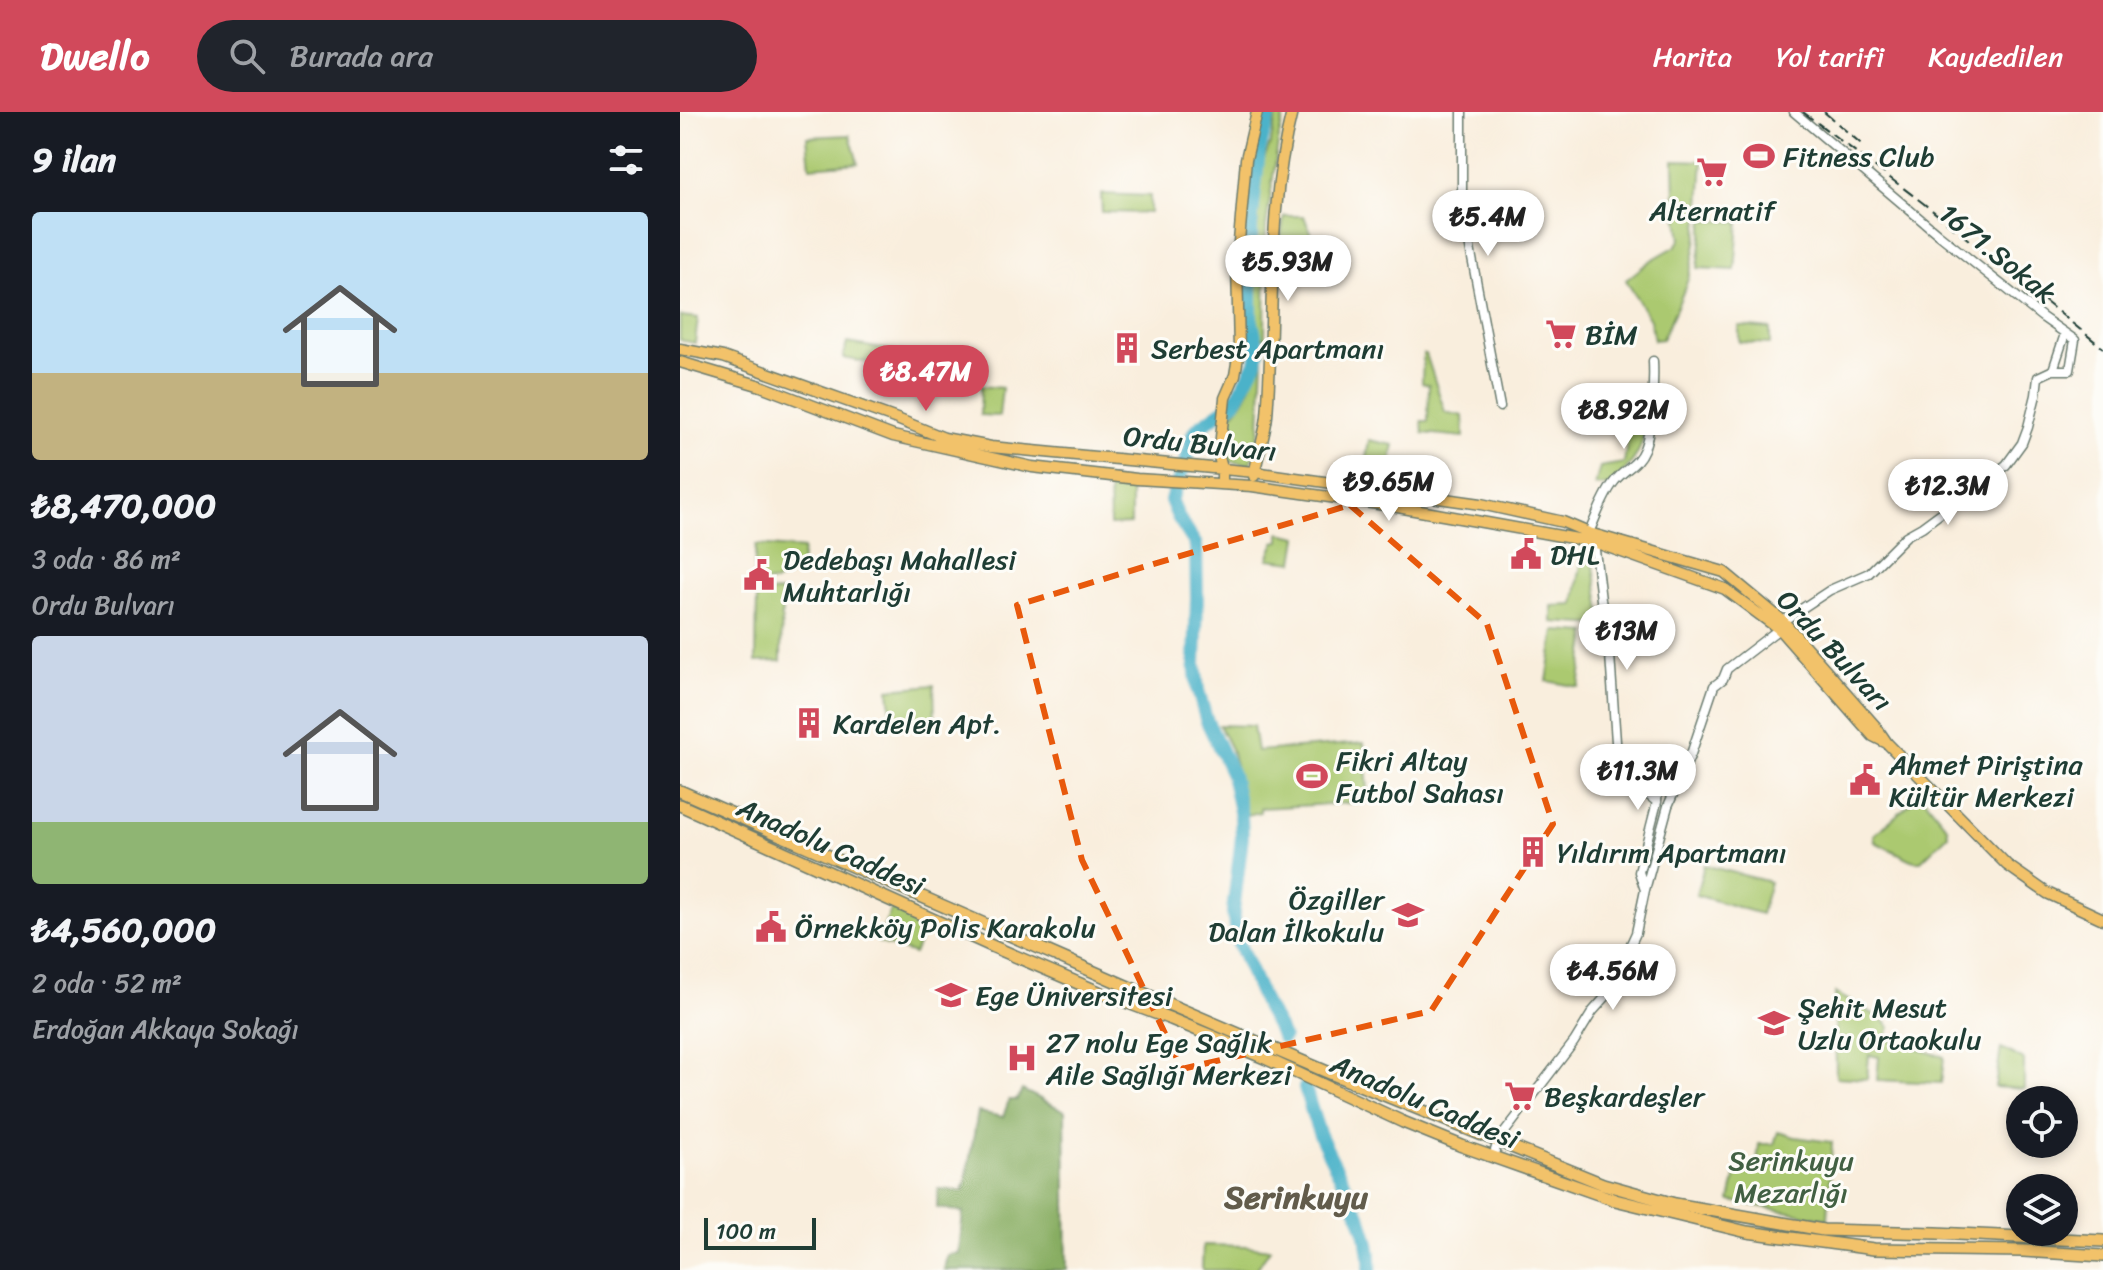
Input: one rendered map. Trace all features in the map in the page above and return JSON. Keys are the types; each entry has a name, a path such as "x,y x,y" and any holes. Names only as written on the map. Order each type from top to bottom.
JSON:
{"highway":[{"name":"Anadolu Caddesi","path":"680,791 1325,1071 1603,1184 1675,1204 1823,1230 2103,1241"},
{"name":"Anadolu Caddesi","path":"680,805 1040,967 1205,1033 1403,1122 1615,1200 1747,1232 1874,1249 2023,1251 2103,1256"}],"main road":[{"path":"1222,483 1219,457 1225,398 1238,363 1237,265 1246,159 1257,112"},
{"path":"1252,486 1267,419 1272,256 1281,158 1292,112"},
{"name":"Ordu Bulvarı","path":"680,349 723,357 944,438 1003,448 1254,472 1481,504 1563,522 1591,538 1725,589 1781,625 1873,736 1887,743"},
{"name":"Ordu Bulvarı","path":"680,362 761,386 893,436 1050,470 1252,486 1392,506 1591,538 1724,572 1781,625 1876,727 1887,743 2007,865 2047,893 2103,919"}],"street":[{"path":"1462,112 1462,205 1500,407"},
{"name":"1671.Sokak","path":"1794,112 1938,234 2065,334"},
{"path":"1493,1157 1498,1141 1574,1042 1625,966 1624,959 1636,933 1668,806 1691,754 1714,686 1723,679 1727,669 1781,625 1830,590 1869,573 1906,536 2006,465 2022,443 2028,427 2038,377 2053,370 2070,370 2075,340 2065,334 2053,370"},
{"path":"1653,361 1654,381 1644,449 1633,467 1615,481 1591,538 1609,640 1618,771 1657,802"},
{"path":"1645,890 1639,872 1657,802 1658,783 1691,754"}],"highlighted area":[{"path":"1350,505 1487,624 1553,824 1431,1011 1182,1069 1082,860 1017,605"}],"green space":[{"path":"1277,112 1285,112 1266,226 1265,338 1260,337 1255,316 1255,255 1262,164"},
{"path":"850,135 858,163 810,167 807,137"},
{"path":"1674,160 1703,161 1697,232 1684,291 1662,339 1654,340 1650,320 1626,280 1676,246 1681,239 1675,199"},
{"path":"1101,194 1150,196 1150,213 1102,212"},
{"path":"1284,216 1304,216 1316,248 1314,254 1279,252"},
{"path":"1704,220 1739,222 1735,270 1698,268"},
{"path":"680,316 698,318 695,343 680,340"},
{"path":"1739,326 1770,329 1770,344 1739,342"},
{"path":"847,343 903,352 900,368 843,358"},
{"path":"1260,352 1263,357 1260,429 1251,464 1224,461 1228,418 1250,388"},
{"path":"1423,354 1426,354 1445,412 1463,416 1464,437 1423,433 1422,421 1428,421 1429,385 1422,383"},
{"path":"981,386 1002,388 999,416 980,415"},
{"path":"1645,398 1644,432 1636,455 1608,486 1595,485 1600,467 1624,463 1634,399"},
{"path":"1369,440 1394,445 1387,482 1363,478"},
{"path":"1109,483 1131,485 1131,524 1110,525"},
{"path":"1280,533 1298,537 1294,562 1268,559 1275,542 1280,541"},
{"path":"756,545 803,549 800,572 775,582 753,584"},
{"path":"1583,553 1592,553 1603,625 1552,622 1552,606 1574,605"},
{"path":"782,592 781,661 756,662 757,593"},
{"path":"1555,631 1587,633 1579,687 1547,681"},
{"path":"934,685 935,723 892,723 889,689"},
{"name":"Fikri Altay Futbol Sahası","path":"1219,725 1253,726 1257,751 1364,743 1369,802 1260,808 1260,812 1247,815 1231,749"},
{"path":"1916,798 1924,798 1947,827 1948,835 1921,861 1914,861 1875,842 1874,835"},
{"path":"1704,865 1770,882 1761,914 1696,895"},
{"path":"891,909 926,925 914,954 878,942"},
{"path":"1835,993 1881,1018 1890,1027 1886,1039 1944,1057 1941,1083 1877,1080 1879,1057 1869,1055 1867,1079 1836,1077"},
{"path":"2001,1048 2024,1060 2024,1086 1995,1087"},
{"path":"1022,1090 1065,1111 1067,1270 944,1270 947,1255 959,1253 963,1212 937,1208 938,1189 964,1191 978,1112 1003,1117 1009,1100 1017,1100"},
{"name":"Serinkuyu Mezarlığı","path":"1778,1132 1832,1142 1828,1219 1730,1201 1736,1174 1756,1173 1759,1144 1774,1144"},
{"path":"1203,1245 1270,1249 1256,1270 1202,1270"}],"waterway":[{"path":"1270,112 1259,150 1251,225 1251,317 1258,350 1256,362 1235,402 1193,434 1171,500 1196,545 1195,664 1198,690 1206,719 1232,774 1241,816 1242,837 1233,912 1237,940 1264,1003 1283,1037"},
{"path":"1305,1088 1318,1130 1360,1217 1370,1253 1370,1270"}],"railway":[{"path":"1803,112 1923,203 2103,348"},
{"path":"1824,112 1865,147"}],"place":[{"name":"Fitness Club","path":"1759,156"},
{"name":"Alternatif","path":"1712,172"},
{"name":"BİM","path":"1561,334"},
{"name":"Serbest Apartmanı","path":"1127,348"},
{"name":"DHL","path":"1526,554"},
{"name":"Dedebaşı Mahallesi Muhtarlığı","path":"759,575"},
{"name":"Kardelen Apt.","path":"809,723"},
{"name":"Fikri Altay Futbol Sahası","path":"1312,776"},
{"name":"Ahmet Piriştina Kültür Merkezi","path":"1865,780"},
{"name":"Yıldırım Apartmanı","path":"1533,852"},
{"name":"Özgiller Dalan İlkokulu","path":"1408,915"},
{"name":"Örnekköy Polis Karakolu","path":"771,927"},
{"name":"Ege Üniversitesi","path":"951,995"},
{"name":"Şehit Mesut Uzlu Ortaokulu","path":"1774,1023"},
{"name":"27 nolu Ege Sağlık Aile Sağlığı Merkezi","path":"1022,1058"},
{"name":"Beşkardeşler","path":"1520,1096"}],"district":[{"name":"Serinkuyu","path":"1296,1197"}]}
